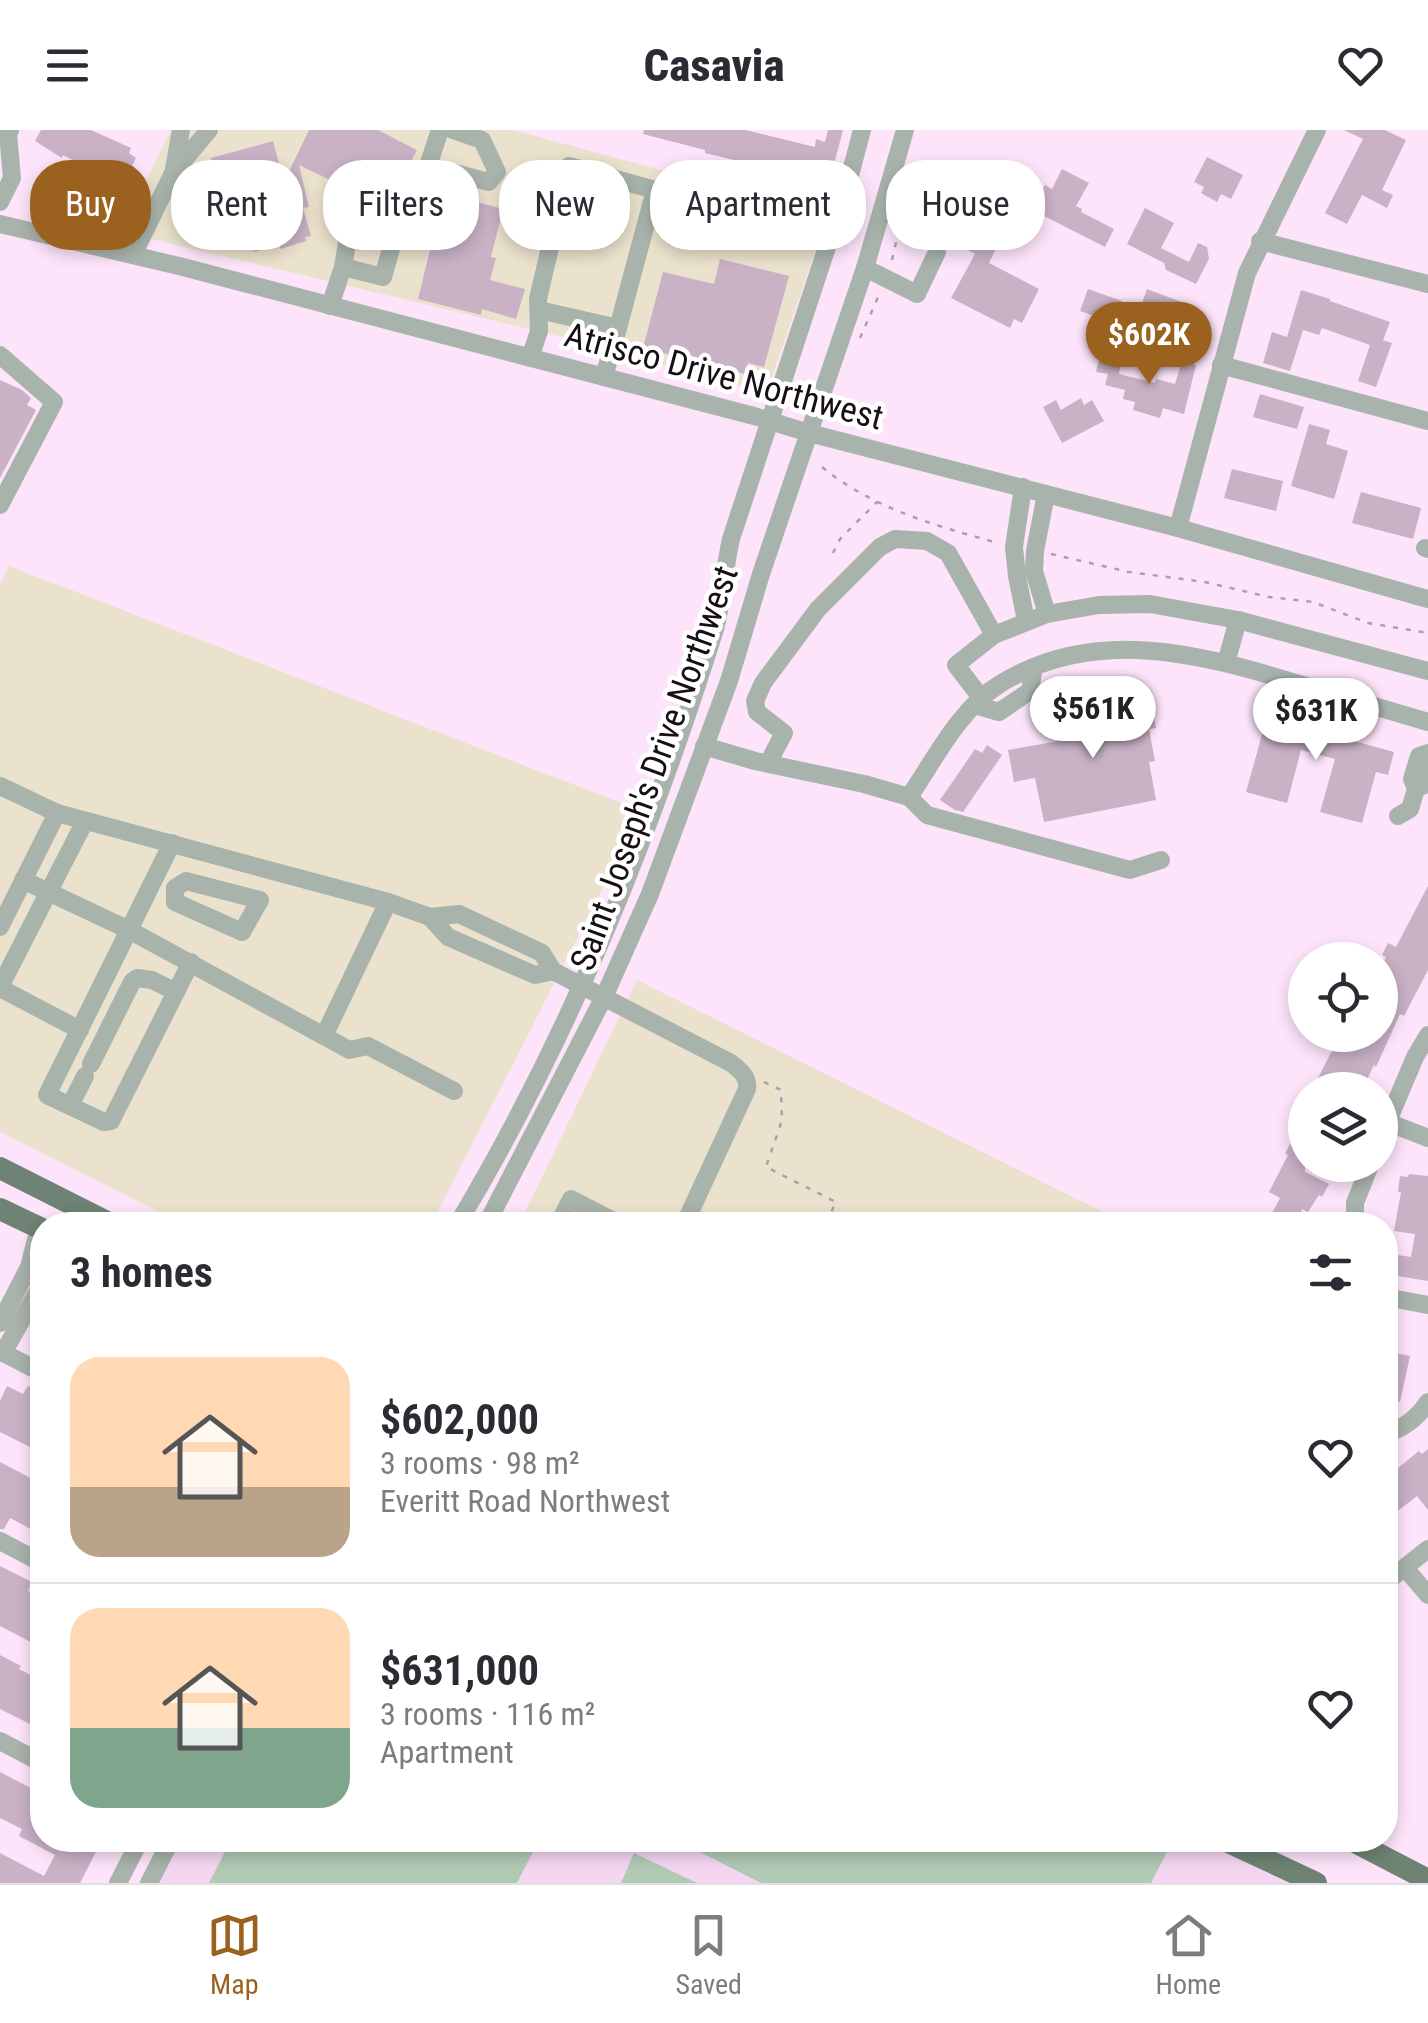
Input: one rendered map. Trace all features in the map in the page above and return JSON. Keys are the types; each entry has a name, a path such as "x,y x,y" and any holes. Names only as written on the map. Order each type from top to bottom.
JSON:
{"main road":[{"path":"0,1168 87,1212"},
{"path":"0,1208 30,1223"},
{"path":"1398,1848 1428,1877"},
{"path":"1247,1852 1300,1880"},
{"path":"1376,1852 1428,1877"}],"street":[{"path":"0,202 12,178 10,130"},
{"path":"175,160 181,130"},
{"path":"184,160 209,130"},
{"path":"430,160 440,130"},
{"path":"452,130 482,140 497,172 489,182 479,179"},
{"name":"Saint Joseph's Drive Northwest","path":"854,160 862,130"},
{"name":"Saint Joseph's Drive Northwest","path":"493,1212 604,997 650,894 730,681 761,574 865,268 905,130"},
{"path":"1178,528 1246,273 1317,130"},
{"path":"530,358 539,330 538,299 569,166 650,188"},
{"path":"133,255 171,177"},
{"path":"604,377 650,212"},
{"name":"Atrisco Drive Northwest","path":"0,224 770,420 1428,599"},
{"path":"1260,241 1428,284"},
{"path":"330,306 345,250"},
{"path":"343,266 383,277 391,250"},
{"name":"Saint Joseph's Drive Northwest","path":"464,1212 498,1156 582,986 631,872 706,660 722,603 731,539 825,250"},
{"path":"865,268 917,294 938,252"},
{"path":"538,310 618,328"},
{"path":"0,355 54,402 0,505"},
{"path":"1221,365 1428,421"},
{"path":"1023,487 1014,547 1026,621"},
{"path":"1046,494 1034,571 1046,614"},
{"path":"768,764 784,733 756,712 755,702 763,683 818,609 880,547 895,539 910,538 927,541 948,553 994,635"},
{"path":"1428,671 1238,620 1150,604 1099,605 1046,614 994,635 956,666 979,702 999,712 1030,691 1034,667 1051,659 1102,650 1156,650 1226,663 1428,722"},
{"path":"1226,663 1238,620"},
{"path":"909,797 966,713 979,702"},
{"path":"704,746 909,797 926,814 1130,870 1161,860"},
{"path":"1398,816 1410,809 1419,756 1428,753"},
{"path":"1416,789 1424,785 1428,771"},
{"path":"0,786 57,814 388,902 430,917 459,914 542,953 553,970 731,1063 747,1079 747,1090 690,1212"},
{"path":"0,927 57,814"},
{"path":"80,1030 0,988 85,821"},
{"path":"172,843 48,1095 104,1122 111,1120 191,962"},
{"path":"24,880 191,962 349,1050 368,1046 454,1090"},
{"path":"154,880 175,888"},
{"path":"324,1036 388,902"},
{"path":"70,1106 132,982 137,978 152,980 176,992"},
{"path":"1398,1097 1428,1035"},
{"path":"1398,1126 1428,1138"},
{"path":"1355,1212 1363,1182"},
{"path":"564,1212 571,1199 596,1212"},
{"path":"0,1323 30,1264"},
{"path":"1398,1299 1428,1305"},
{"path":"30,1304 2,1352 30,1367"},
{"path":"1398,1429 1420,1414 1428,1402"},
{"path":"0,1541 30,1556"},
{"path":"1398,1573 1428,1549"},
{"path":"1404,1568 1428,1596"},
{"path":"0,1741 30,1757"},
{"path":"118,1883 134,1852"},
{"path":"149,1883 165,1852"}],"path":[{"path":"889,268 893,250"},
{"path":"822,467 877,502 1003,544"},
{"path":"833,553 840,540 877,502"},
{"path":"1045,553 1130,572 1314,602 1368,622 1428,634"},
{"path":"742,1073 782,1090 782,1120 766,1166 836,1202 831,1212"}],"shaded area":[{"path":"171,130 513,130 624,160 499,160 499,250 630,250 630,162 650,167 650,250 816,250 769,385 745,387 567,338 197,250 303,250 303,160 171,160 171,244 151,239 151,171"},
{"path":"9,566 642,811 438,1212 159,1212 0,1132 0,584"},
{"path":"637,980 1103,1212 525,1212"},
{"path":"174,1852 1226,1852 1287,1883 157,1883"}],"green space":[{"path":"225,1852 533,1852 517,1883 209,1883"},
{"path":"700,1852 1167,1852 1151,1883 761,1883"},
{"path":"634,1853 697,1883 621,1883"}],"building":[{"path":"41,130 91,130 131,148 129,153 136,158 73,160 63,155 62,158 35,141"},
{"path":"309,130 378,130 417,150 412,160 323,160 323,177 303,167 303,160 295,160"},
{"path":"644,130 746,130 815,147 816,139 825,142 828,130 843,130 835,160 734,160 643,134"},
{"path":"1344,130 1385,130 1406,140 1382,190 1393,195 1387,208 1362,195 1347,224 1325,213 1363,139"},
{"path":"273,141 278,160 212,160 211,158"},
{"path":"1207,157 1243,175 1231,199 1221,194 1217,202 1201,193 1204,187 1194,182"},
{"path":"1062,169 1089,183 1076,206 1114,229 1105,247 1045,217 1045,185 1052,189"},
{"path":"303,182 309,207 303,208"},
{"path":"479,203 499,208 491,257 496,258 490,280 525,289 516,319 482,309 481,315 418,299 430,250 479,250"},
{"path":"303,208 311,236 305,237 303,242"},
{"path":"1145,208 1174,223 1161,248 1189,262 1198,243 1207,247 1209,259 1196,284 1127,244"},
{"path":"968,250 995,250 989,263 1039,289 1022,323 1014,319 1010,328 951,298 975,254"},
{"path":"720,259 789,276 764,367 748,363 745,374 643,348 663,272 714,284"},
{"path":"1088,289 1122,301 1114,323 1080,311"},
{"path":"1147,289 1187,304 1183,315 1190,318 1184,336 1137,318"},
{"path":"1301,290 1390,322 1383,340 1392,343 1376,387 1358,381 1370,345 1322,328 1319,335 1303,330 1290,371 1263,363 1272,332 1287,337"},
{"path":"1101,351 1122,356 1119,374 1155,383 1156,379 1175,384 1182,361 1196,365 1184,414 1163,408 1160,418 1133,410 1135,402 1123,399 1125,390 1105,385 1108,374 1096,372"},
{"path":"0,380 22,390 31,398 27,405 36,410 0,478"},
{"path":"1260,394 1304,407 1297,429 1253,417"},
{"path":"1081,398 1084,405 1092,400 1104,421 1062,443 1043,407 1056,400 1061,410"},
{"path":"1309,424 1330,430 1326,444 1348,451 1334,499 1291,486"},
{"path":"1232,469 1283,481 1276,511 1224,498"},
{"path":"1361,492 1421,508 1413,539 1352,523"},
{"path":"1150,696 1156,728 1149,729 1155,761 1149,762 1156,800 1044,822 1035,778 1014,782 1008,750 1059,741 1056,722 1065,720 1064,714"},
{"path":"1270,706 1326,717 1321,732 1394,752 1388,775 1376,772 1362,823 1320,812 1335,759 1301,750 1287,803 1246,792"},
{"path":"987,745 1002,755 963,812 955,810 940,800 975,749 982,753"},
{"path":"1428,886 1428,970 1404,1016 1400,1014 1398,1018 1398,943"},
{"path":"1331,1052 1383,1052 1371,1072 1321,1072"},
{"path":"1288,1155 1288,1182 1329,1184 1308,1212 1273,1212 1280,1198 1269,1192"},
{"path":"1400,1176 1428,1176 1428,1281 1398,1276 1398,1255 1411,1257 1415,1234 1398,1232"},
{"path":"1398,1354 1410,1356 1398,1402"},
{"path":"7,1386 23,1394 30,1387 30,1447 0,1432 0,1401"},
{"path":"1428,1449 1428,1510 1417,1496 1398,1511 1398,1468 1419,1451 1422,1454"},
{"path":"0,1462 30,1478 30,1529 10,1518 0,1529"},
{"path":"0,1566 30,1581 30,1642 0,1626"},
{"path":"0,1655 30,1675 30,1724 0,1709"},
{"path":"0,1772 30,1788 30,1842 19,1836 22,1829 0,1818"},
{"path":"49,1852 96,1852 80,1883 0,1883 0,1853 44,1876 55,1855"}]}
